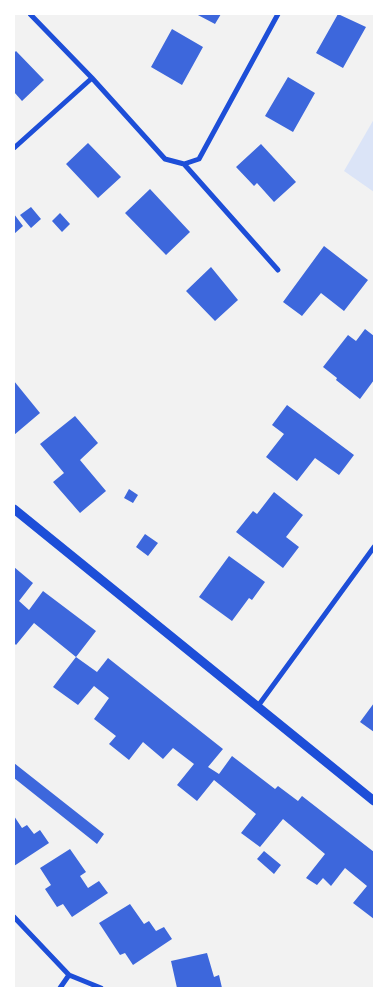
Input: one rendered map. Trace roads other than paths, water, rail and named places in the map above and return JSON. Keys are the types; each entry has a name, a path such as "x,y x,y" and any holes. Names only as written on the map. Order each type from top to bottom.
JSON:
{"street":[{"path":"30,14 92,78 165,159 184,164 199,159 278,14"},
{"path":"14,148 92,78"},
{"path":"184,164 278,270"},
{"path":"14,509 374,801"},
{"path":"258,706 374,547"},
{"path":"14,917 69,975 101,988"},
{"path":"60,988 69,975"}]}
